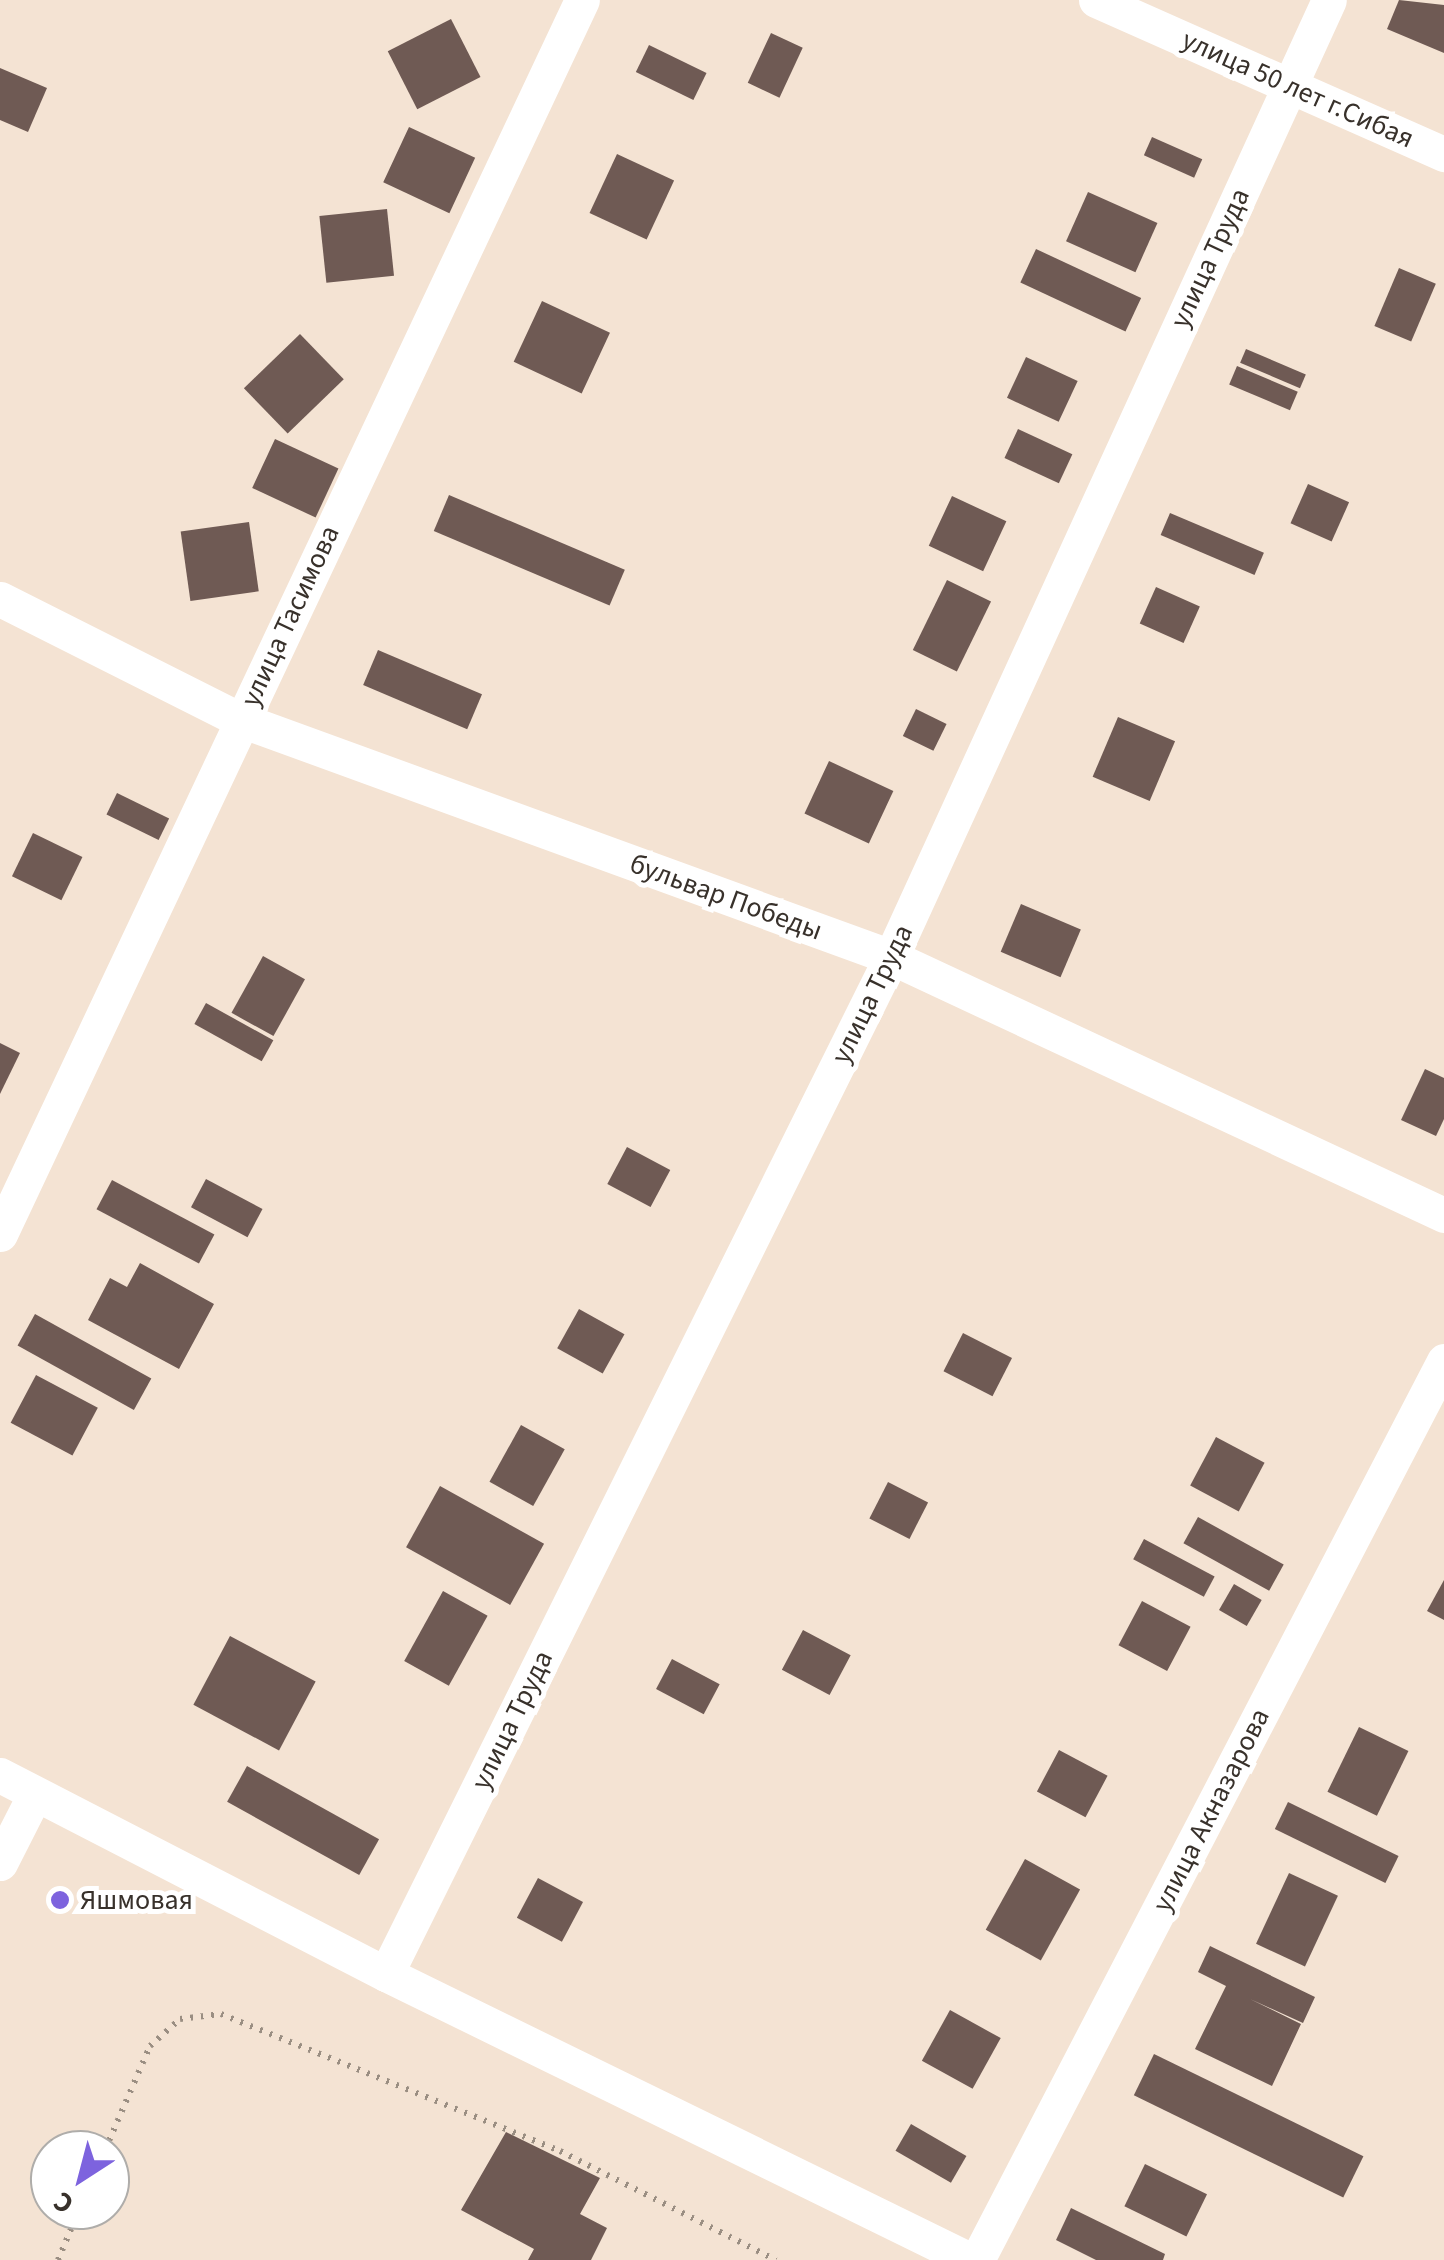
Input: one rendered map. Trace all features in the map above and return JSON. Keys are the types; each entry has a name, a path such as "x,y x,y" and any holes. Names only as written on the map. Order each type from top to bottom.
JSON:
{"street":[{"name":"улица Тасимова","path":"0,1234 582,0"},
{"name":"улица 50 лет г.Сибая","path":"1096,0 1444,154"},
{"name":"улица Труда","path":"386,1974 891,957 1329,0"},
{"name":"бульвар Победы","path":"0,598 240,720 891,957 1444,1215"},
{"name":"улица Акназарова","path":"974,2260 1444,1361"},
{"path":"0,1775 386,1974 974,2260"},
{"path":"0,1863 35,1794"}],"path":[{"path":"114,2130 150,2046 180,2019 221,2014 560,2151 776,2260"},
{"path":"58,2260 71,2230"}],"building":[{"path":"1399,0 1444,5 1444,53 1387,29"},
{"path":"451,19 481,77 417,109 388,51"},
{"path":"771,33 803,48 779,98 748,83"},
{"path":"649,45 707,73 693,100 636,72"},
{"path":"0,68 47,88 28,132 0,120"},
{"path":"409,127 475,158 449,213 383,182"},
{"path":"1152,137 1202,159 1194,178 1144,155"},
{"path":"617,154 674,181 647,240 590,213"},
{"path":"1088,192 1157,223 1135,272 1066,241"},
{"path":"387,209 394,276 326,283 319,216"},
{"path":"1036,249 1141,298 1125,332 1020,283"},
{"path":"1399,268 1436,284 1411,342 1374,326"},
{"path":"542,301 610,333 582,393 514,362"},
{"path":"300,334 344,379 288,434 244,388"},
{"path":"1246,349 1306,374 1300,388 1240,363"},
{"path":"1026,357 1078,381 1059,422 1007,398"},
{"path":"1237,366 1298,392 1290,410 1229,384"},
{"path":"1018,429 1072,454 1059,483 1004,458"},
{"path":"275,439 338,469 316,518 252,488"},
{"path":"1308,484 1349,502 1332,542 1291,523"},
{"path":"449,495 625,570 610,606 434,531"},
{"path":"952,496 1006,521 983,571 929,546"},
{"path":"1170,513 1264,553 1255,575 1161,535"},
{"path":"249,522 259,591 190,601 181,532"},
{"path":"947,580 991,601 957,672 913,650"},
{"path":"1156,587 1200,607 1184,643 1140,624"},
{"path":"378,650 482,694 467,729 363,685"},
{"path":"916,709 947,724 933,751 903,736"},
{"path":"1118,717 1175,741 1150,801 1093,777"},
{"path":"829,761 893,791 869,844 804,814"},
{"path":"117,793 169,818 159,840 106,815"},
{"path":"33,833 82,857 61,900 12,876"},
{"path":"1021,904 1081,929 1061,977 1001,952"},
{"path":"263,956 305,979 273,1036 231,1013"},
{"path":"206,1003 273,1040 262,1061 194,1024"},
{"path":"0,1043 20,1053 0,1094"},
{"path":"1425,1069 1444,1078 1444,1119 1436,1136 1401,1120"},
{"path":"627,1147 670,1170 651,1207 607,1184"},
{"path":"206,1179 263,1209 247,1237 191,1207"},
{"path":"112,1180 214,1234 199,1264 97,1209"},
{"path":"140,1263 214,1304 179,1369 88,1320 110,1278 127,1287"},
{"path":"579,1309 624,1334 603,1374 557,1348"},
{"path":"35,1314 151,1378 134,1410 18,1345"},
{"path":"963,1333 1012,1358 992,1396 943,1371"},
{"path":"36,1375 98,1408 72,1456 11,1423"},
{"path":"521,1425 565,1449 533,1506 489,1482"},
{"path":"1216,1437 1265,1463 1239,1511 1190,1486"},
{"path":"888,1482 928,1502 909,1539 869,1519"},
{"path":"440,1486 544,1544 510,1605 406,1547"},
{"path":"1198,1517 1284,1565 1269,1591 1183,1543"},
{"path":"1144,1539 1215,1577 1204,1597 1133,1559"},
{"path":"1444,1580 1444,1620 1427,1611"},
{"path":"1234,1584 1262,1600 1247,1626 1219,1610"},
{"path":"443,1591 488,1616 449,1686 404,1661"},
{"path":"1142,1601 1191,1627 1167,1671 1119,1645"},
{"path":"803,1630 851,1655 830,1695 782,1670"},
{"path":"230,1636 316,1682 279,1750 193,1705"},
{"path":"672,1659 720,1684 704,1714 656,1689"},
{"path":"1359,1727 1408,1751 1377,1816 1327,1792"},
{"path":"1059,1750 1108,1776 1085,1817 1037,1791"},
{"path":"247,1766 379,1839 359,1875 227,1802"},
{"path":"1288,1802 1399,1856 1385,1883 1275,1829"},
{"path":"1025,1859 1080,1890 1041,1960 986,1930"},
{"path":"1289,1873 1338,1896 1305,1967 1256,1944"},
{"path":"538,1878 583,1902 562,1942 517,1918"},
{"path":"1210,1946 1315,1997 1303,2023 1250,1999 1301,2024 1272,2086 1195,2049 1226,1986 1198,1972"},
{"path":"950,2010 1001,2038 973,2089 922,2061"},
{"path":"1154,2054 1363,2156 1343,2197 1134,2095"},
{"path":"911,2124 966,2156 951,2183 895,2151"},
{"path":"506,2132 600,2178 580,2214 607,2228 591,2260 528,2260 534,2249 461,2210"},
{"path":"1145,2164 1207,2194 1186,2236 1124,2206"},
{"path":"1071,2208 1165,2254 1163,2260 1096,2260 1056,2240"}],"place":[{"name":"Яшмовая","path":"60,1900"}]}
